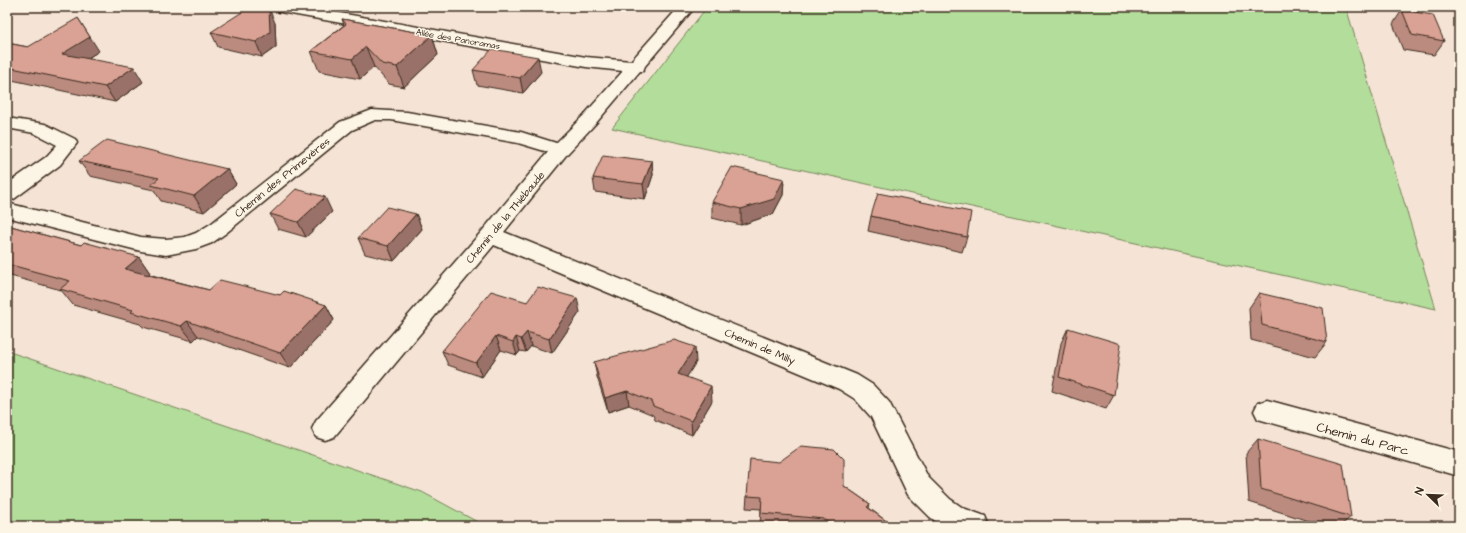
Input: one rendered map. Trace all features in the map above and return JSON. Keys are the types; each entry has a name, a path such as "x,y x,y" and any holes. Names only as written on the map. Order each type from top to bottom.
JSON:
{"street":[{"name":"Allée des Panoramas","path":"280,7 586,62 637,67"},
{"name":"Chemin de la Thiébaude","path":"325,429 490,235 560,150 637,67 687,7"},
{"name":"Chemin des Primevères","path":"7,210 141,244 166,247 188,244 209,235 259,197 346,126 357,120 372,116 407,116 521,138 560,150"},
{"path":"7,123 38,128 68,143 53,161 7,194"},
{"name":"Chemin de Milly","path":"490,235 848,382 864,392 880,410 918,486 940,508 953,517 974,526"},
{"name":"Chemin du Parc","path":"1267,411 1459,464"}],"green space":[{"path":"707,7 1346,7 1436,309 612,128"},
{"path":"7,351 422,492 485,526 7,526"}],"building":[{"path":"250,7 269,8 270,32 256,42 211,32"},
{"path":"1402,10 1433,15 1444,41 1412,35"},
{"path":"78,18 90,37 62,54 134,67 105,87 7,67 7,43 28,47"},
{"path":"342,19 432,35 397,67 382,64 366,47 352,59 311,51 346,24"},
{"path":"492,49 538,57 520,78 473,70"},
{"path":"107,140 227,169 194,196 151,185 159,178 79,161"},
{"path":"603,155 652,161 643,184 593,178"},
{"path":"732,167 784,179 774,199 741,209 712,202"},
{"path":"296,189 325,197 298,222 270,214"},
{"path":"878,193 971,212 967,237 871,216"},
{"path":"387,207 416,214 388,246 358,238"},
{"path":"7,225 81,245 84,242 139,257 125,269 209,290 220,280 280,295 284,291 326,305 280,353 187,321 181,326 131,312 133,310 60,289 70,281 7,264"},
{"path":"538,287 577,298 549,339 527,332 521,339 516,337 513,342 496,336 476,363 442,351 491,291 527,302"},
{"path":"1259,293 1323,308 1327,342 1262,325"},
{"path":"1068,328 1121,344 1114,395 1059,377"},
{"path":"674,340 695,347 678,374 711,386 691,421 653,406 651,401 627,391 605,398 594,362"},
{"path":"1258,439 1343,464 1351,517 1261,489"},
{"path":"801,446 834,449 844,459 844,486 870,504 867,507 893,526 833,526 824,519 761,513 762,497 747,496 750,459 779,462"}]}
